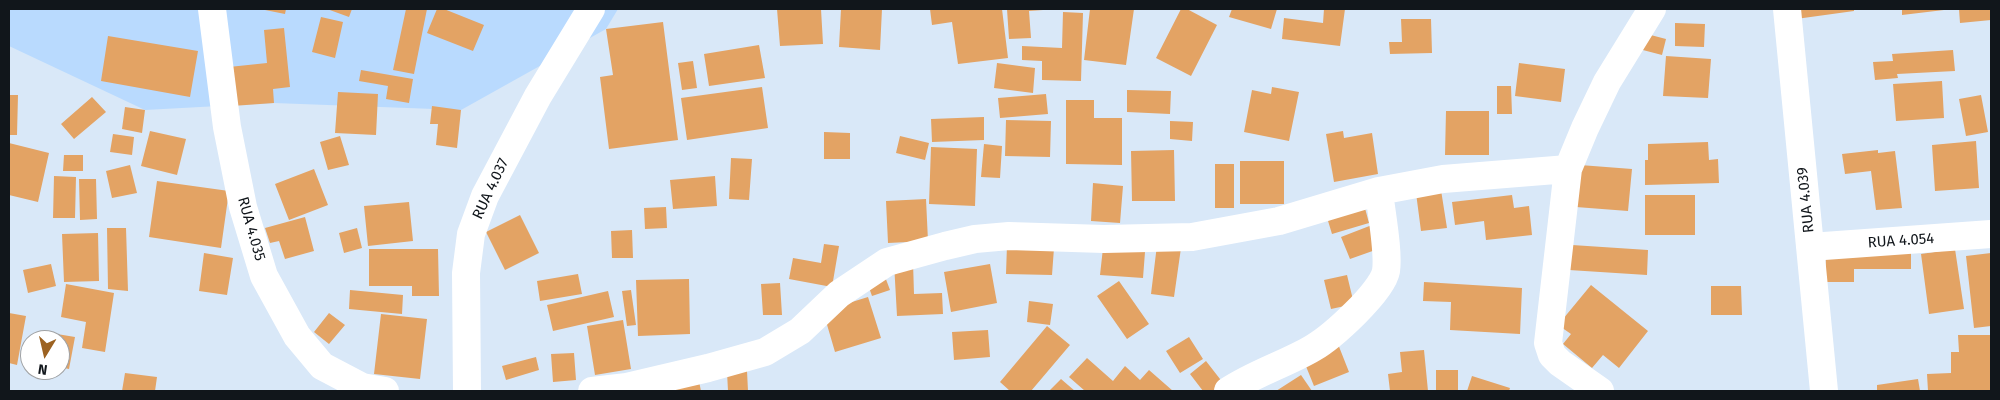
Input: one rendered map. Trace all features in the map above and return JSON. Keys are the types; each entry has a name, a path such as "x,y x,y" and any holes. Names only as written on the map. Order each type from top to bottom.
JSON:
{"street":[{"name":"RUA 4.035","path":"212,9 227,127 243,207 264,276 297,336 322,366 362,387 385,391"},
{"name":"RUA 4.037","path":"467,391 466,273 471,234 485,196 538,96 591,9"},
{"path":"1600,391 1560,363 1552,355 1548,343 1568,169 1607,82 1652,9"},
{"name":"RUA 4.039","path":"1787,9 1824,391"},
{"path":"592,391 654,380 765,352 800,331 840,294 887,262 975,239 1010,236 1104,239 1192,237 1279,221 1379,191 1443,179 1568,169"},
{"path":"1228,391 1244,381 1315,348 1362,307 1379,286 1386,271 1379,191"},
{"name":"RUA 4.054","path":"1810,248 1991,234"}],"shaded area":[{"path":"9,9 618,9 606,29 461,110 274,103 145,110 9,46"}],"building":[{"path":"260,9 286,9 285,14"},
{"path":"327,9 352,9 349,17"},
{"path":"406,9 427,9 414,74 393,70"},
{"path":"437,9 444,9 484,25 473,51 427,33"},
{"path":"777,9 821,9 823,44 780,46"},
{"path":"841,9 882,9 880,50 839,47"},
{"path":"930,9 1002,9 1008,58 958,64 952,22 932,25"},
{"path":"1007,9 1043,9 1029,11 1031,38 1009,39"},
{"path":"1090,9 1134,9 1126,65 1084,60"},
{"path":"1181,9 1187,9 1217,25 1191,76 1156,58"},
{"path":"1232,9 1277,9 1271,29 1229,17"},
{"path":"1324,9 1345,9 1340,46 1282,39 1284,18 1323,23"},
{"path":"1795,9 1854,9 1854,11 1796,19"},
{"path":"1902,9 1944,9 1944,10 1902,15"},
{"path":"1959,9 1991,9 1991,20 1960,23"},
{"path":"1063,12 1083,13 1081,81 1042,80 1042,61 1022,60 1022,46 1062,48"},
{"path":"321,17 343,22 335,58 312,52"},
{"path":"1401,19 1431,19 1432,53 1390,54 1389,42 1402,42"},
{"path":"663,22 678,140 609,149 600,77 613,75 606,29"},
{"path":"1675,23 1705,24 1704,47 1675,46"},
{"path":"284,28 290,87 273,89 274,103 232,106 229,67 267,63 264,30"},
{"path":"1643,33 1666,39 1662,55 1639,49"},
{"path":"108,36 198,51 190,97 101,81"},
{"path":"759,45 765,78 709,86 704,54"},
{"path":"1953,50 1955,71 1897,74 1898,78 1875,80 1873,62 1893,61 1892,54"},
{"path":"1666,56 1711,59 1708,98 1663,96"},
{"path":"693,61 697,88 682,90 678,63"},
{"path":"997,63 1035,68 1033,93 994,88"},
{"path":"1519,63 1565,69 1561,102 1515,96"},
{"path":"361,70 413,79 409,103 386,99 388,86 359,81"},
{"path":"1942,81 1944,118 1896,121 1893,84"},
{"path":"1497,86 1511,86 1512,114 1497,114"},
{"path":"762,87 768,128 687,140 681,98"},
{"path":"1272,87 1299,92 1289,141 1244,132 1252,90 1271,94"},
{"path":"1127,90 1171,91 1170,114 1127,112"},
{"path":"338,92 378,94 376,135 335,133"},
{"path":"1046,94 1048,114 1000,118 998,98"},
{"path":"9,95 18,95 17,135 9,135"},
{"path":"1981,95 1988,132 1966,136 1959,99"},
{"path":"92,97 106,112 74,139 61,124"},
{"path":"1066,100 1094,100 1094,118 1122,118 1122,165 1066,164"},
{"path":"432,106 461,110 457,148 436,145 438,124 430,124"},
{"path":"125,107 145,110 142,133 122,129"},
{"path":"1446,111 1489,111 1489,155 1445,155"},
{"path":"984,117 984,140 932,142 931,119"},
{"path":"1006,120 1051,121 1050,157 1005,156"},
{"path":"1170,121 1193,122 1192,141 1170,139"},
{"path":"150,131 186,139 177,175 141,166"},
{"path":"1343,131 1344,138 1372,133 1378,174 1334,182 1326,134"},
{"path":"824,132 850,133 850,159 824,159"},
{"path":"113,134 134,137 132,155 110,152"},
{"path":"340,136 349,165 328,170 320,142"},
{"path":"900,136 929,143 925,160 896,153"},
{"path":"1976,141 1979,188 1935,191 1932,145"},
{"path":"1708,142 1709,160 1718,159 1719,183 1645,185 1645,160 1648,160 1648,144"},
{"path":"9,143 49,153 38,202 9,195"},
{"path":"984,144 1002,146 1000,178 981,177"},
{"path":"931,147 977,149 975,206 929,204"},
{"path":"1174,150 1175,201 1132,201 1131,151"},
{"path":"1878,150 1878,153 1895,151 1902,208 1876,210 1871,171 1845,174 1842,154"},
{"path":"64,155 83,155 83,171 63,171"},
{"path":"731,158 752,159 749,200 729,199"},
{"path":"1240,161 1284,161 1284,204 1240,204"},
{"path":"1215,164 1234,164 1234,208 1215,208"},
{"path":"130,165 137,193 112,198 106,171"},
{"path":"1580,165 1632,169 1628,211 1576,207"},
{"path":"314,169 328,205 289,220 275,184"},
{"path":"54,176 76,177 75,218 53,218"},
{"path":"715,176 717,206 673,209 670,180"},
{"path":"79,179 96,179 97,219 80,220"},
{"path":"157,181 229,191 221,248 149,237"},
{"path":"1093,183 1123,186 1120,223 1091,221"},
{"path":"1441,190 1447,228 1421,231 1416,193"},
{"path":"1512,195 1514,208 1529,206 1532,235 1486,240 1484,221 1455,225 1452,202"},
{"path":"1645,195 1695,195 1695,235 1645,235"},
{"path":"926,199 928,241 888,243 886,201"},
{"path":"1363,201 1369,223 1332,234 1325,211"},
{"path":"409,202 413,241 368,246 364,206"},
{"path":"666,207 667,228 645,229 644,208"},
{"path":"520,215 539,253 505,270 486,232"},
{"path":"305,217 314,251 285,259 279,241 270,243 265,228"},
{"path":"1372,225 1381,248 1350,259 1341,237"},
{"path":"107,228 126,228 128,291 108,289"},
{"path":"357,228 362,248 344,253 339,233"},
{"path":"632,230 633,258 612,258 611,231"},
{"path":"98,233 99,281 64,282 62,234"},
{"path":"824,244 839,246 832,287 789,279 793,258 821,263"},
{"path":"1007,245 1054,248 1052,275 1006,274"},
{"path":"1157,245 1181,248 1174,297 1151,294"},
{"path":"1572,245 1648,250 1647,275 1569,270"},
{"path":"1103,248 1145,252 1143,278 1100,275"},
{"path":"369,249 438,249 439,296 412,296 412,286 369,286"},
{"path":"1955,249 1964,309 1929,314 1921,254"},
{"path":"1826,252 1911,253 1911,269 1854,269 1854,282 1825,282"},
{"path":"204,253 233,258 227,295 199,291"},
{"path":"1991,253 1991,326 1974,328 1966,256"},
{"path":"913,262 914,294 942,293 943,314 897,316 894,263"},
{"path":"51,264 56,286 28,293 23,270"},
{"path":"990,264 997,303 951,312 944,272"},
{"path":"578,274 582,294 540,301 537,281"},
{"path":"884,274 890,290 872,296 866,279"},
{"path":"1347,275 1354,304 1331,309 1324,280"},
{"path":"689,279 690,334 638,336 636,280"},
{"path":"1119,281 1149,324 1127,339 1097,296"},
{"path":"1424,282 1522,288 1520,334 1450,330 1451,302 1423,301"},
{"path":"780,283 782,315 763,315 761,284"},
{"path":"66,284 114,293 105,352 82,348 86,322 61,317"},
{"path":"1591,285 1648,331 1619,368 1603,355 1592,368 1563,344 1571,334 1558,325"},
{"path":"1711,286 1741,286 1742,315 1711,315"},
{"path":"350,290 403,295 402,314 349,309"},
{"path":"631,290 636,325 627,326 622,291"},
{"path":"608,291 614,317 553,331 547,305"},
{"path":"868,297 881,338 835,352 823,311"},
{"path":"1029,301 1053,304 1050,325 1027,322"},
{"path":"9,313 26,316 23,330 20,330 20,349 17,365 9,363"},
{"path":"329,313 345,325 329,344 314,332"},
{"path":"381,314 427,319 420,379 374,374"},
{"path":"623,320 631,369 595,375 587,326"},
{"path":"1047,326 1070,345 1031,391 1010,391 1000,382"},
{"path":"988,330 990,357 954,360 952,332"},
{"path":"1958,335 1991,335 1991,391 1928,391 1927,374 1951,373 1951,352 1959,352"},
{"path":"70,336 75,337 70,364"},
{"path":"1189,337 1203,359 1180,373 1166,351"},
{"path":"1336,339 1349,372 1314,386 1303,359"},
{"path":"1424,350 1428,391 1390,391 1388,374 1402,372 1400,352"},
{"path":"574,353 576,380 553,382 551,354"},
{"path":"536,357 539,370 506,380 502,366"},
{"path":"1087,358 1113,381 1125,366 1140,380 1149,370 1173,391 1085,391 1069,377"},
{"path":"1206,361 1227,388 1223,391 1203,391 1190,374"},
{"path":"1436,370 1458,370 1458,391 1436,391"},
{"path":"747,371 748,391 728,391 727,372"},
{"path":"125,373 157,377 155,391 122,391"},
{"path":"1301,375 1312,391 1276,391"},
{"path":"698,376 701,391 656,391"},
{"path":"1472,376 1510,388 1509,391 1467,391"},
{"path":"1061,379 1075,391 1049,391"},
{"path":"1918,379 1920,391 1877,391 1877,385"}]}
